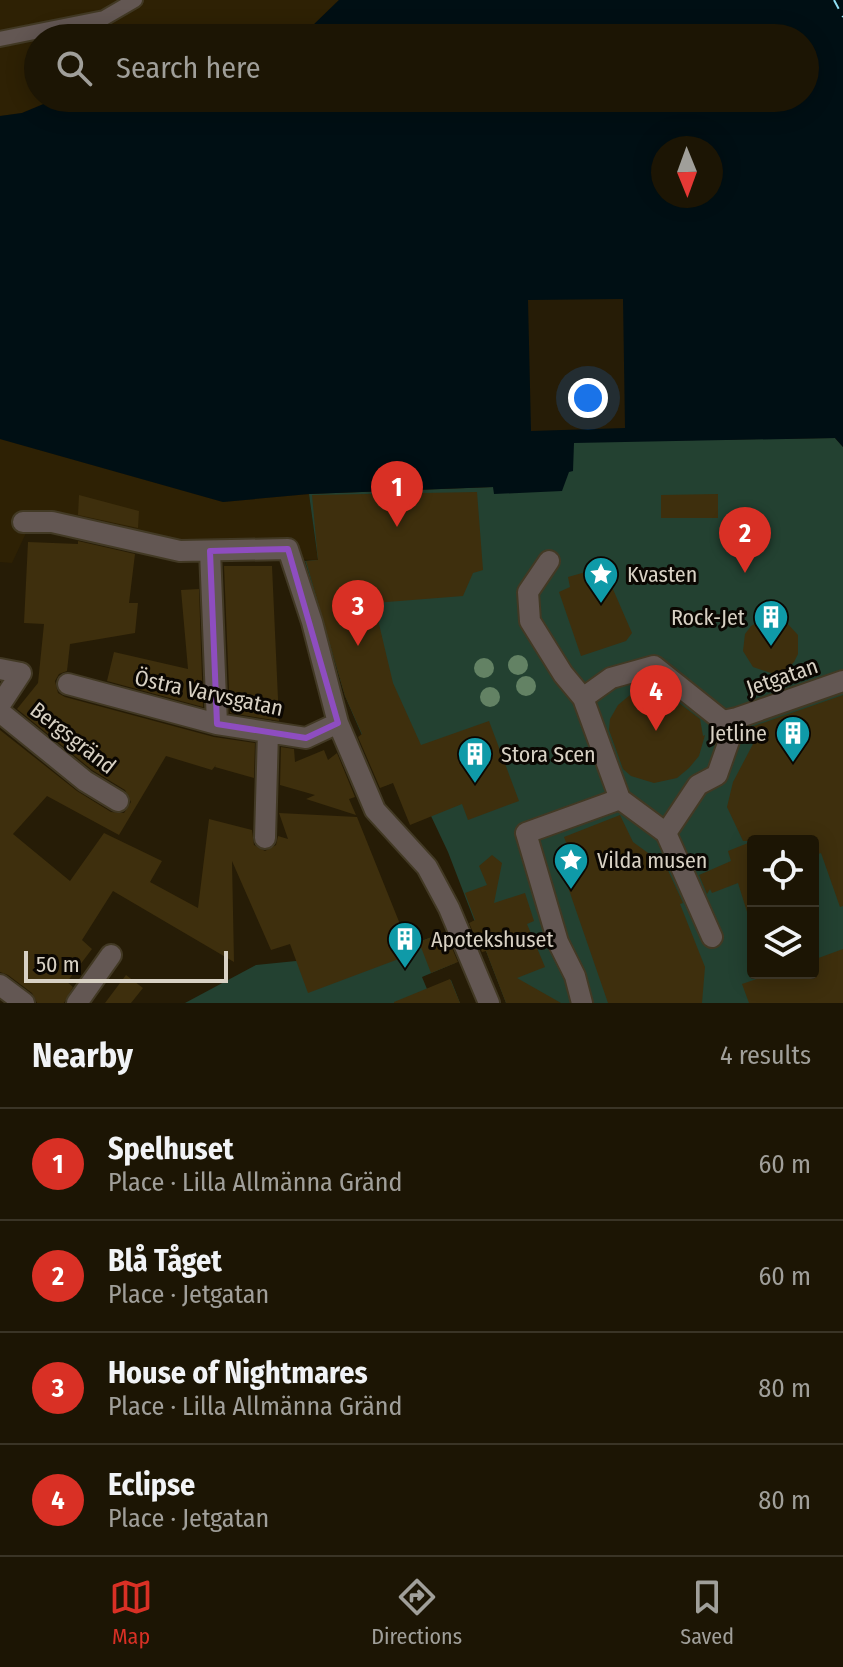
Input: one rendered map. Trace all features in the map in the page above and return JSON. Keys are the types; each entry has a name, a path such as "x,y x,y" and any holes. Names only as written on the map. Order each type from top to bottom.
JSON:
{"street":[{"path":"23,522 52,522 180,551 288,549 312,622 338,723 375,810 427,867 442,894 489,1003"},
{"path":"210,551 217,724"},
{"path":"549,561 528,592 530,621 563,674 583,698 620,799 666,833 712,937"},
{"path":"583,698 611,678 654,666 730,720"},
{"path":"0,669 21,673 0,705"},
{"name":"Jetgatan","path":"666,833 698,785 717,775 730,720 843,681"},
{"name":"Östra Varvsgatan","path":"68,684 217,724 306,738 338,723"},
{"name":"Bergsgränd","path":"0,712 85,781 118,801"},
{"path":"265,838 268,732"},
{"path":"582,1003 575,976 558,942 526,833 620,799"},
{"path":"77,1003 111,955"},
{"path":"0,985 24,1003"}],"lane":[{"path":"74,24 104,18 135,0"},
{"path":"0,39 24,34"}],"highlighted area":[{"path":"288,549 338,723 306,738 217,724 210,551"}],"shaded area":[{"path":"0,0 339,0 314,24 24,24 24,112 0,116"},
{"path":"339,0 843,0 843,447 835,438 574,443 573,471 569,472 562,491 494,494 493,487 309,494 223,502 0,439 0,116 24,112 819,112 819,24 314,24"},
{"path":"0,439 223,502 309,494 318,560 286,559 140,537 26,533 12,563 0,562"}],"green space":[{"path":"574,430 633,441 835,438 843,447 843,1003 506,1003 431,816 431,768 384,786 345,696 305,561 318,560 309,494 494,487 494,493 573,443"},
{"path":"443,933 455,963 422,977 427,989 451,980 460,1003 185,1003 256,965 296,961 340,945 364,952 405,934 410,945"}],"pier":[{"path":"623,299 625,428 531,431 528,300"}],"building":[{"path":"477,492 483,570 473,573 463,596 374,603 393,683 421,745 489,721 519,801 468,820 462,804 410,825 393,783 380,788 358,737 362,734 345,696 306,561 318,560 312,495"},
{"path":"718,494 718,518 661,518 661,495"},
{"path":"79,495 139,511 138,528 78,515"},
{"path":"78,541 135,554 129,603 138,603 135,633 70,644 67,671 59,674 55,681 58,693 214,737 255,743 254,778 216,765 212,770 166,756 119,835 47,796 13,834 70,881 104,833 162,861 150,882 198,908 209,819 252,830 254,845 265,851 276,845 278,836 288,839 279,813 357,817 412,954 308,993 290,944 271,950 232,861 234,962 113,891 82,940 92,949 67,982 73,987 64,1003 37,1003 32,993 0,972 0,730 77,791 111,812 124,813 131,802 125,790 92,770 17,709 38,683 44,624 24,623 28,542 78,544"},
{"path":"224,566 272,566 279,721 230,713"},
{"path":"593,570 598,584 609,580 632,633 626,641 581,656 559,592 570,587 568,577"},
{"path":"199,589 203,707 107,681 114,652 188,669 181,590"},
{"name":"Rock-Jet","path":"767,617 785,621 798,635 798,654 780,676 753,667 743,651 745,634 751,626"},
{"path":"658,687 700,719 705,735 699,756 689,768 677,778 654,783 631,776 623,769 609,730 610,719 618,705 644,688"},
{"name":"Jetline","path":"843,695 843,906 840,907 819,854 819,835 747,835 747,841 743,841 727,807 733,782 753,744 748,728"},
{"path":"281,747 294,749 295,762 324,750 328,760 337,753 355,797 349,799 356,815 306,799 315,795 280,785"},
{"path":"620,815 633,842 666,866 683,903 680,904 705,967 702,1003 608,1003 560,864 567,862 563,850 568,848 564,837"},
{"path":"747,843 747,912 738,883 712,893 710,889 707,894 699,875 731,861 728,851"},
{"path":"492,855 502,863 494,903 525,893 534,921 527,924 545,967 517,978 561,1003 506,1003 486,951 482,952 469,923 475,920 465,893 487,885 479,866"},
{"path":"445,932 458,962 431,973 419,942"},
{"path":"843,949 843,1003 749,1003 742,984 757,979 819,979 819,958"},
{"path":"126,975 143,988 131,1003 105,1003"},
{"path":"450,979 460,1003 394,1003 394,1002"}],"ferry route":[{"path":"834,0 843,17"}],"place":[{"name":"Spelhuset","path":"397,527"},
{"name":"Blå Tåget","path":"745,573"},
{"name":"Kvasten","path":"601,605"},
{"name":"House of Nightmares","path":"358,646"},
{"name":"Rock-Jet","path":"771,648"},
{"name":"Eclipse","path":"656,731"},
{"name":"Jetline","path":"793,764"},
{"name":"Stora Scen","path":"475,785"},
{"name":"Vilda musen","path":"571,891"},
{"name":"Apotekshuset","path":"405,970"}]}
